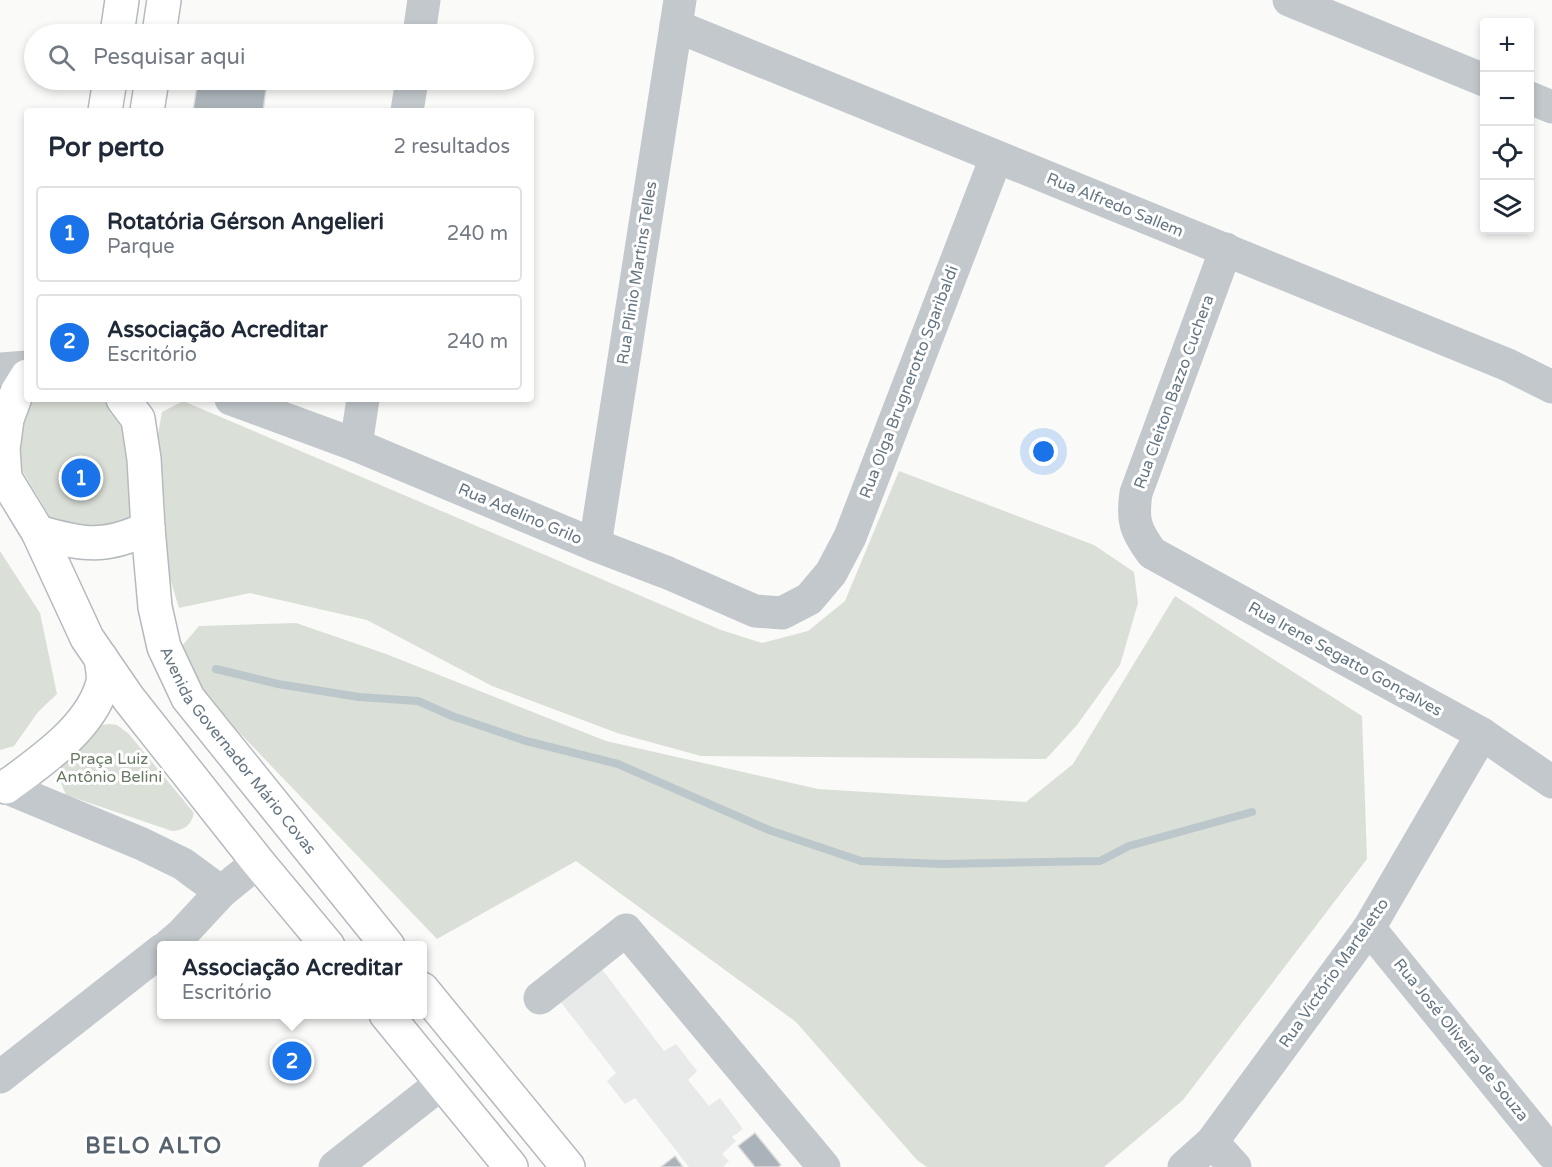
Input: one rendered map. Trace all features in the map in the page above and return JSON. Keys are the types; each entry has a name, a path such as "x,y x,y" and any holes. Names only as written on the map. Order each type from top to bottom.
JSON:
{"main road":[{"path":"118,24 122,0"},
{"path":"160,24 164,0"},
{"path":"105,108 108,90"},
{"path":"147,108 150,90"},
{"path":"24,380 7,419 2,474 38,532 87,638 129,699 258,862 325,941"},
{"name":"Avenida Governador Mário Covas","path":"132,406 144,459 155,607 164,647 188,698 385,941"},
{"path":"38,532 69,541 97,543 127,538 148,528"},
{"path":"2,788 46,758 80,723 103,684 102,658"},
{"path":"222,742 258,862"},
{"path":"427,993 568,1167"},
{"path":"390,1019 444,1082 505,1160 524,1159 530,1167"}],"street":[{"path":"420,24 424,0"},
{"path":"1288,0 1480,78"},
{"name":"Rua Alfredo Sallem","path":"678,13 996,158 1226,249 1508,365 1552,387"},
{"name":"Rua Plinio Martins Telles","path":"595,545 678,13"},
{"path":"407,108 410,90"},
{"path":"1534,100 1552,107"},
{"name":"Rua Olga Brugnerotto Sgaribaldi","path":"809,599 831,573 850,537 996,158"},
{"name":"Rua Cleiton Bazzo Cuchera","path":"1139,536 1133,515 1136,492 1226,249"},
{"path":"0,369 24,367"},
{"name":"Rua Adelino Grilo","path":"239,402 356,445 755,611 782,613 809,599"},
{"path":"356,445 363,402"},
{"name":"Rua Irene Segatto Gonçalves","path":"1139,536 1152,553 1482,734 1552,782"},
{"name":"Rua Victório Marteletto","path":"1184,1167 1212,1142 1369,928 1482,734"},
{"path":"2,788 142,844 183,864 221,892"},
{"path":"173,941 221,892 258,862"},
{"name":"Rua José Oliveira de Souza","path":"1369,928 1552,1153"},
{"path":"540,998 626,930 824,1167"},
{"path":"0,1077 157,954"},
{"path":"335,1167 444,1082"},
{"path":"1212,1142 1235,1167"}],"shaded area":[{"path":"598,964 664,1051 676,1044 697,1071 688,1080 709,1106 720,1098 743,1129 732,1137 736,1141 722,1154 729,1161 723,1167 689,1167 635,1098 625,1104 607,1081 616,1073 556,996"}],"green space":[{"path":"29,402 114,402 132,436 134,515 127,524 82,531 50,517 16,460 18,425"},
{"path":"185,402 721,630 762,643 808,631 845,601 899,471 1094,545 1134,572 1138,603 1120,665 1077,725 1046,759 701,756 617,733 492,686 367,620 250,593 179,608 168,572 164,497 156,446 162,412"},
{"path":"0,551 40,613 57,694 38,712 14,746 0,750"},
{"path":"1175,596 1362,716 1367,859 1183,1100 1104,1167 927,1167 917,1160 796,1022 576,861 437,939 190,681 182,646 199,626 296,623 386,654 606,741 818,789 1026,802 1073,764"},
{"name":"Praça Luiz Antônio Belini","path":"102,725 117,725 129,734 194,813 187,826 172,831 66,795 61,783 61,758"}],"building":[{"path":"196,90 266,90 263,108 193,108"},
{"path":"755,1133 781,1165 755,1167 738,1146"},
{"path":"675,1156 683,1167 661,1167"}],"waterway":[{"path":"216,669 278,684 359,697 418,701 452,716 526,741 618,764 769,830 861,861 943,864 1100,861 1129,846 1252,812"}],"place":[{"name":"Rotatória Gérson Angelieri","path":"81,478"},
{"name":"Associação Acreditar","path":"292,1061"}],"district":[{"name":"BELO ALTO","path":"154,1146"}]}
